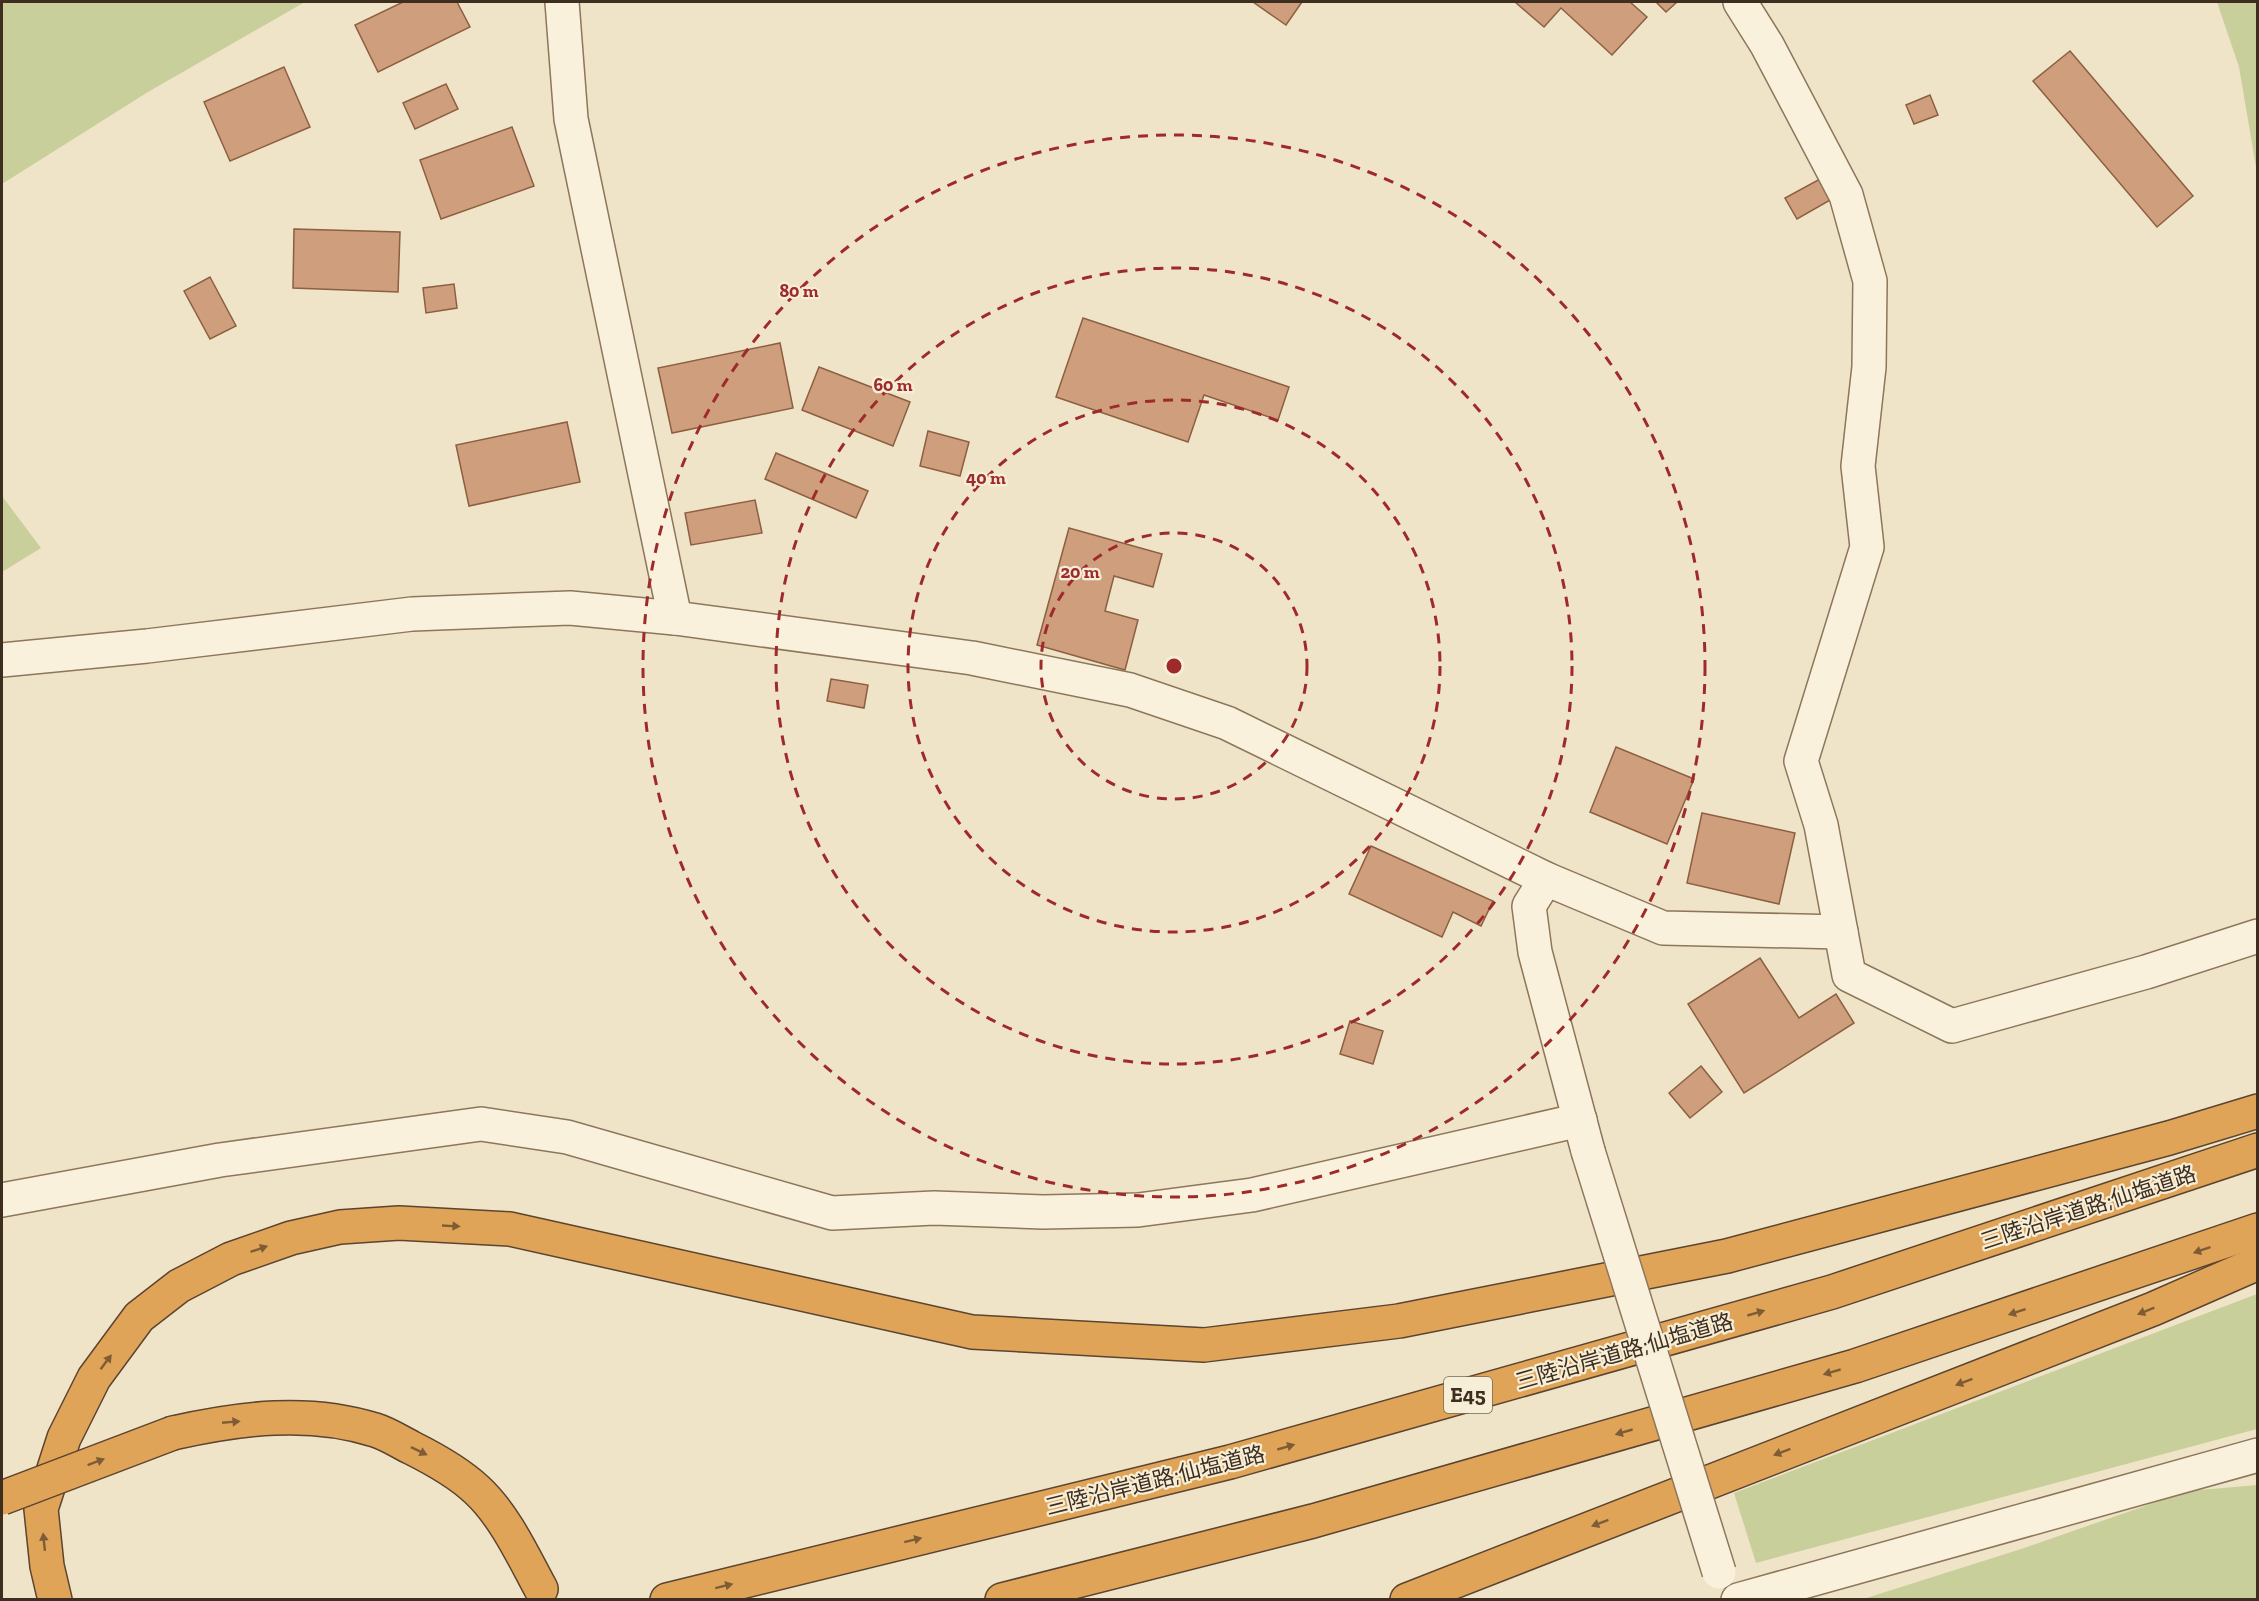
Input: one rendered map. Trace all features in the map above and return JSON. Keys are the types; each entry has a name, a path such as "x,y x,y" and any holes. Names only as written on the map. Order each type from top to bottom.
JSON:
{"highway":[{"path":"55,1599 47,1566 41,1509 64,1438 94,1378 139,1317 179,1286 231,1258 301,1236 340,1227 399,1223 510,1229 972,1332 1204,1344 1399,1321 1727,1256 2258,1112"},
{"name":"三陸沿岸道路;仙塩道路","path":"667,1599 1230,1462 1309,1440 1832,1292 2258,1150"},
{"path":"1002,1599 1313,1521 1855,1366 2258,1230"},
{"path":"1407,1599 2153,1309 2258,1263"},
{"path":"2,1498 173,1433 219,1423 282,1417 325,1419 376,1430 432,1458 477,1490 513,1536 540,1589"}],"street":[{"path":"542,2 565,39"},
{"path":"562,2 571,119 675,618"},
{"path":"1740,2 1767,45 1846,195 1869,281 1869,367 1858,466 1867,548 1853,601 1801,761 1821,825 1848,975 1952,1026 2146,972 2258,936"},
{"path":"2,660 147,646 412,614 570,608 675,618 972,658 1130,690 1227,723 1546,879 1663,928 1841,932"},
{"path":"1546,879 1530,906 1535,952 1588,1151 1724,1586"},
{"path":"2,1200 220,1160 481,1124 567,1137 832,1213 934,1208 1042,1212 1138,1210 1252,1195 1580,1120"},
{"path":"1738,1599 2258,1455"}],"green space":[{"path":"2,2 305,2 148,92 2,184"},
{"path":"2217,2 2257,2 2257,173 2239,67"},
{"path":"2,496 41,548 2,572"},
{"path":"2257,1294 2257,1429 1756,1563 1734,1493"},
{"path":"2257,1485 2257,1599 1860,1600 2021,1549 2188,1491"}],"building":[{"path":"403,2 457,2 470,27 378,72 355,25"},
{"path":"1253,2 1302,2 1286,25"},
{"path":"1515,2 1630,2 1647,17 1612,55 1561,8 1544,27"},
{"path":"1656,2 1677,2 1666,12"},
{"path":"2070,51 2193,196 2157,227 2033,81"},
{"path":"284,67 310,127 230,161 204,102"},
{"path":"446,84 458,109 415,129 403,103"},
{"path":"1930,95 1938,115 1914,124 1906,105"},
{"path":"512,127 534,186 441,219 420,160"},
{"path":"1820,179 1832,199 1797,219 1785,198"},
{"path":"294,229 400,232 398,292 293,288"},
{"path":"210,277 236,326 210,339 184,291"},
{"path":"454,284 457,308 426,313 423,288"},
{"path":"1083,318 1289,387 1278,420 1204,395 1188,442 1056,397"},
{"path":"780,343 793,408 672,433 658,368"},
{"path":"819,367 910,402 893,446 802,410"},
{"path":"567,422 580,482 469,506 456,445"},
{"path":"928,431 969,442 960,476 920,466"},
{"path":"776,453 868,491 856,518 765,479"},
{"path":"755,500 762,533 691,545 685,513"},
{"path":"1069,528 1162,554 1153,587 1114,576 1105,611 1138,620 1125,670 1037,645"},
{"path":"831,679 868,685 864,708 827,701"},
{"path":"1616,747 1694,779 1667,844 1590,812"},
{"path":"1702,813 1795,833 1779,904 1687,883"},
{"path":"1371,846 1493,901 1481,926 1453,912 1442,937 1349,894"},
{"path":"1760,958 1799,1018 1836,994 1854,1023 1744,1093 1688,1004"},
{"path":"1350,1021 1383,1031 1373,1064 1340,1054"},
{"path":"1701,1066 1722,1092 1690,1118 1669,1093"}]}
